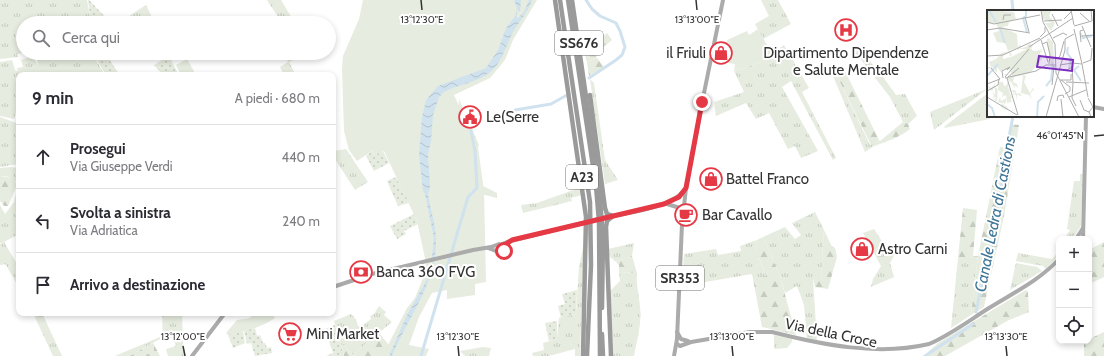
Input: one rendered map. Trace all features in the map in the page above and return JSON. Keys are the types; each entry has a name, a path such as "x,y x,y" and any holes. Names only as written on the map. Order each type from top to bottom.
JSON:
{"highway":[{"name":"A23","path":"555,0 586,216 583,356"},
{"name":"A23","path":"560,0 590,209 591,265 588,356"},
{"name":"SS676","path":"568,0 583,86"},
{"name":"SS676","path":"572,0 600,215"},
{"path":"579,47 595,130 605,208 607,214 613,216"},
{"path":"600,215 600,356"},
{"path":"600,215 603,356"},
{"path":"610,356 606,227 607,221 613,216"}],"main road":[{"name":"SR353","path":"674,356 680,342 677,332 682,224 686,188 723,0"},
{"path":"1094,107 1104,109"},
{"path":"1083,236 1086,117"},
{"name":"SR353","path":"682,224 678,207 675,202 686,188"},
{"path":"488,248 502,252 504,246 512,240 664,204 678,198 683,198 685,203 678,207 664,204"},
{"path":"1078,236 1083,228"},
{"path":"336,286 364,276 450,255 497,245 504,246"},
{"path":"496,251 497,245"},
{"name":"Via della Croce","path":"896,354 918,349 936,341 1040,276 1056,262"},
{"path":"192,356 223,316"},
{"name":"Via della Croce","path":"680,342 691,342 750,332 772,332 860,354"}],"green space":[{"path":"0,0 87,0 90,16 16,16 16,57 0,59"},
{"path":"88,0 104,16 90,16"},
{"path":"267,0 281,0 291,16 277,16"},
{"path":"363,0 537,0 513,40 505,60 490,78 454,95 478,147 484,191 486,282 475,284 475,295 447,299 447,290 432,293 419,317 409,345 429,349 426,356 376,356 388,345 407,308 415,298 425,273 426,263 417,221 384,151 375,155 372,151 357,161 349,150 344,131 343,56 359,19"},
{"path":"761,0 778,0 791,24 763,39 755,24 769,16"},
{"path":"146,5 152,16 129,16"},
{"path":"758,29 772,54 759,63 734,71 735,64 728,63 729,60 724,59 727,40 747,31 749,35"},
{"path":"607,33 612,40 595,54 597,58 587,62 580,40 583,38 586,52"},
{"path":"784,45 809,88 802,92 836,158 833,160 791,81 782,87 818,151 801,158 795,146 788,149 769,113 756,119 746,103 716,116 714,102 744,92 734,71 759,63"},
{"path":"860,50 881,74 896,95 905,94 917,116 908,124 903,122 890,97 855,52"},
{"path":"597,58 604,67 589,76 587,62"},
{"path":"12,60 15,70 18,71 17,68 23,67 21,60 35,60 38,66 37,60 97,60 103,72 16,72 16,112 14,119 0,116 0,62"},
{"path":"98,60 109,60 118,72 104,72"},
{"path":"162,60 171,60 177,72 160,72 154,65"},
{"path":"188,60 194,72 180,72 176,65"},
{"path":"287,60 293,60 289,62 294,72 282,72 280,67 288,62"},
{"path":"844,69 879,140 871,145 836,74"},
{"path":"836,74 870,145 879,140 880,142 865,152 833,76"},
{"path":"590,79 594,83 605,160 618,180 605,184"},
{"path":"987,89 934,130 930,112"},
{"path":"987,94 987,117 990,117 990,119 944,128"},
{"path":"459,99 479,145 477,149 481,185 497,193 497,198 481,194 458,121"},
{"path":"0,117 16,123 16,164 0,167"},
{"path":"903,122 908,124 910,129 897,137 873,147"},
{"path":"1011,124 1019,125 1004,216 984,307 971,315 978,256 1000,147 1006,148"},
{"path":"346,149 368,182 355,190 336,161 336,151"},
{"path":"372,151 375,155 383,151 389,163 374,171 366,156"},
{"path":"0,168 16,168 16,182 8,177 0,176"},
{"path":"1080,174 1083,174 1081,226 1074,236 1066,236 1070,230 1067,229 1074,181 1080,181"},
{"path":"0,176 13,178 16,183 16,187 8,206 4,206 0,201"},
{"path":"396,177 409,203 398,206 387,181"},
{"path":"579,188 582,195 571,198 572,201 523,213 521,205 537,203"},
{"path":"16,195 16,236 4,242 16,262 16,283 6,265 0,265 0,244 3,243 0,243 0,205 5,214 14,202"},
{"path":"963,208 977,210 973,256 971,258 958,258"},
{"path":"815,212 824,230 821,279 813,279 817,341 807,338 804,305 797,286 785,293 780,276 763,237 785,227 795,239 801,235 792,223"},
{"path":"414,214 418,224 404,231 406,234 397,239 390,226"},
{"path":"874,229 887,249 895,246 897,250 890,263 894,277 871,287 873,279 881,266 863,233"},
{"path":"824,230 831,245 835,248 837,257 828,289 815,287 813,278 821,279"},
{"path":"763,237 780,276 796,335 762,327 753,279 766,276 756,249 757,240"},
{"path":"757,240 756,249 766,277 753,279 752,274 682,286 684,254 716,249 718,255 741,251 740,246"},
{"path":"1104,242 1104,277 1092,283 1092,272 1092,248"},
{"path":"584,243 580,356 575,356 575,349 549,356 533,356 532,353 544,350 543,343 557,339 559,318 576,314 579,267"},
{"path":"634,243 632,256 616,262 609,256 608,249"},
{"path":"1018,253 1052,259 1056,254 1056,258 1046,269 1043,266 1016,261"},
{"path":"632,256 637,273 619,272 619,265 616,262"},
{"path":"973,256 978,256 971,315 951,328 958,258 971,258"},
{"path":"1016,263 1037,267 1042,271 1010,290"},
{"path":"619,272 637,273 640,319 634,356 612,356 610,291 620,281"},
{"path":"577,290 576,314 561,318 558,306 565,304 562,294"},
{"path":"1026,290 1028,292 1029,312 1009,320 945,356 927,356 928,352 938,343"},
{"path":"379,306 386,312 384,315 392,322 353,355 344,345 341,345 334,321 351,314 356,319 358,326 362,326 371,319 370,316 374,314"},
{"path":"34,316 43,316 62,356 53,356"},
{"path":"162,316 182,316 183,345 186,356 168,356 166,349 176,346 173,337 163,340"},
{"path":"251,316 274,316 275,318 253,329 228,335 226,333 237,320 250,318"},
{"path":"557,321 557,339 549,341 545,323"},
{"path":"335,325 344,356 326,356 333,353 325,329"},
{"path":"255,328 257,336 260,335 267,348 271,347 272,353 255,356 251,343 247,344 244,331"},
{"path":"243,331 245,343 233,348 228,335"},
{"path":"1104,332 1104,356 1084,356 1084,344 1092,344 1092,338"},
{"path":"379,333 389,345 389,356 344,356 341,345 344,345 353,355"},
{"path":"774,335 792,339 792,342 787,348 774,349"},
{"path":"160,337 160,339 130,356 115,356"},
{"path":"153,343 160,356 130,356"},
{"path":"483,347 491,348 489,356 465,356 460,351"}],"water":[{"path":"514,0 521,0 520,12 517,10 517,19 524,12 529,0 532,0 512,34 497,65 484,76 444,92 439,97 433,115 431,141 428,154 430,188 428,194 436,234 435,255 432,270 427,285 392,356 389,356 407,315 430,274 434,238 425,194 423,191 419,155 422,117 426,100 438,86 486,68 498,50 506,28 516,15 517,8"}],"waterway":[{"path":"586,0 592,9 600,16 616,23 625,47 622,55 589,78"},
{"name":"Canale Ledra di Castions","path":"1012,0 1013,10"},
{"path":"515,110 551,104 567,95"},
{"name":"Canale Ledra di Castions","path":"976,312 1002,184 1013,117"},
{"path":"421,356 468,197 477,188 475,151 471,131"},
{"name":"Canale Ledra di Castions","path":"925,356 973,324"}],"place":[{"name":"Dipartimento Dipendenze e Salute Mentale","path":"846,30"},
{"name":"il Friuli","path":"721,53"},
{"name":"Le(Serre","path":"470,117"},
{"name":"Battel Franco","path":"711,179"},
{"name":"Bar Cavallo","path":"686,215"},
{"name":"Astro Carni","path":"862,249"},
{"name":"Banca 360 FVG","path":"361,272"},
{"name":"Mini Market","path":"290,334"}],"route":[{"path":"504,251 506,244 512,240 664,204 679,197 686,188 702,102"}]}
